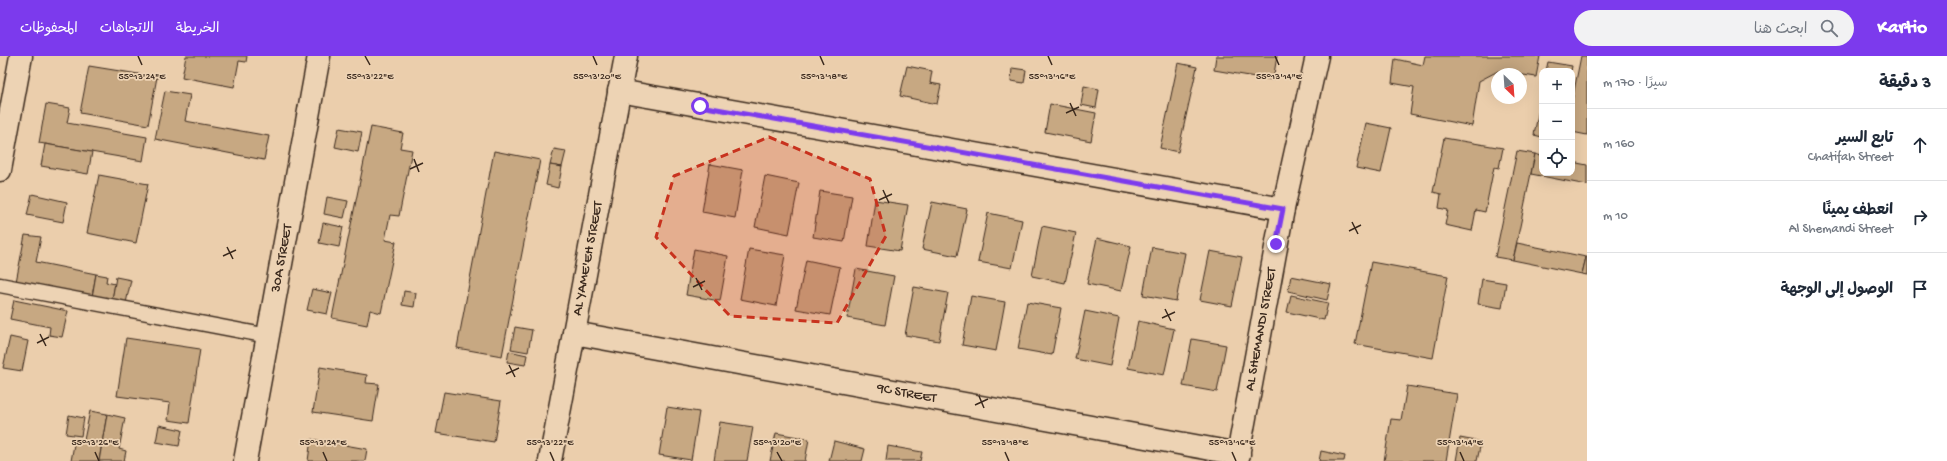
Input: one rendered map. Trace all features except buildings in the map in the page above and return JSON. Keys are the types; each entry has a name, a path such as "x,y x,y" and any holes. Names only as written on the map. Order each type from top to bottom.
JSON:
{"street":[{"path":"0,170 21,56"},
{"name":"30A STREET","path":"245,461 318,56"},
{"name":"AL YAME'EH STREET","path":"550,461 626,56"},
{"name":"AL SHEMANDI STREET","path":"1238,457 1283,209 1317,56"},
{"path":"619,91 1283,209"},
{"name":"9C STREET","path":"574,333 1238,457"}],"lane":[{"path":"0,285 268,336"}],"highlighted area":[{"path":"769,137 870,179 886,236 837,323 730,316 656,237 674,176"}],"route":[{"path":"700,106 1283,209 1276,244"}]}
